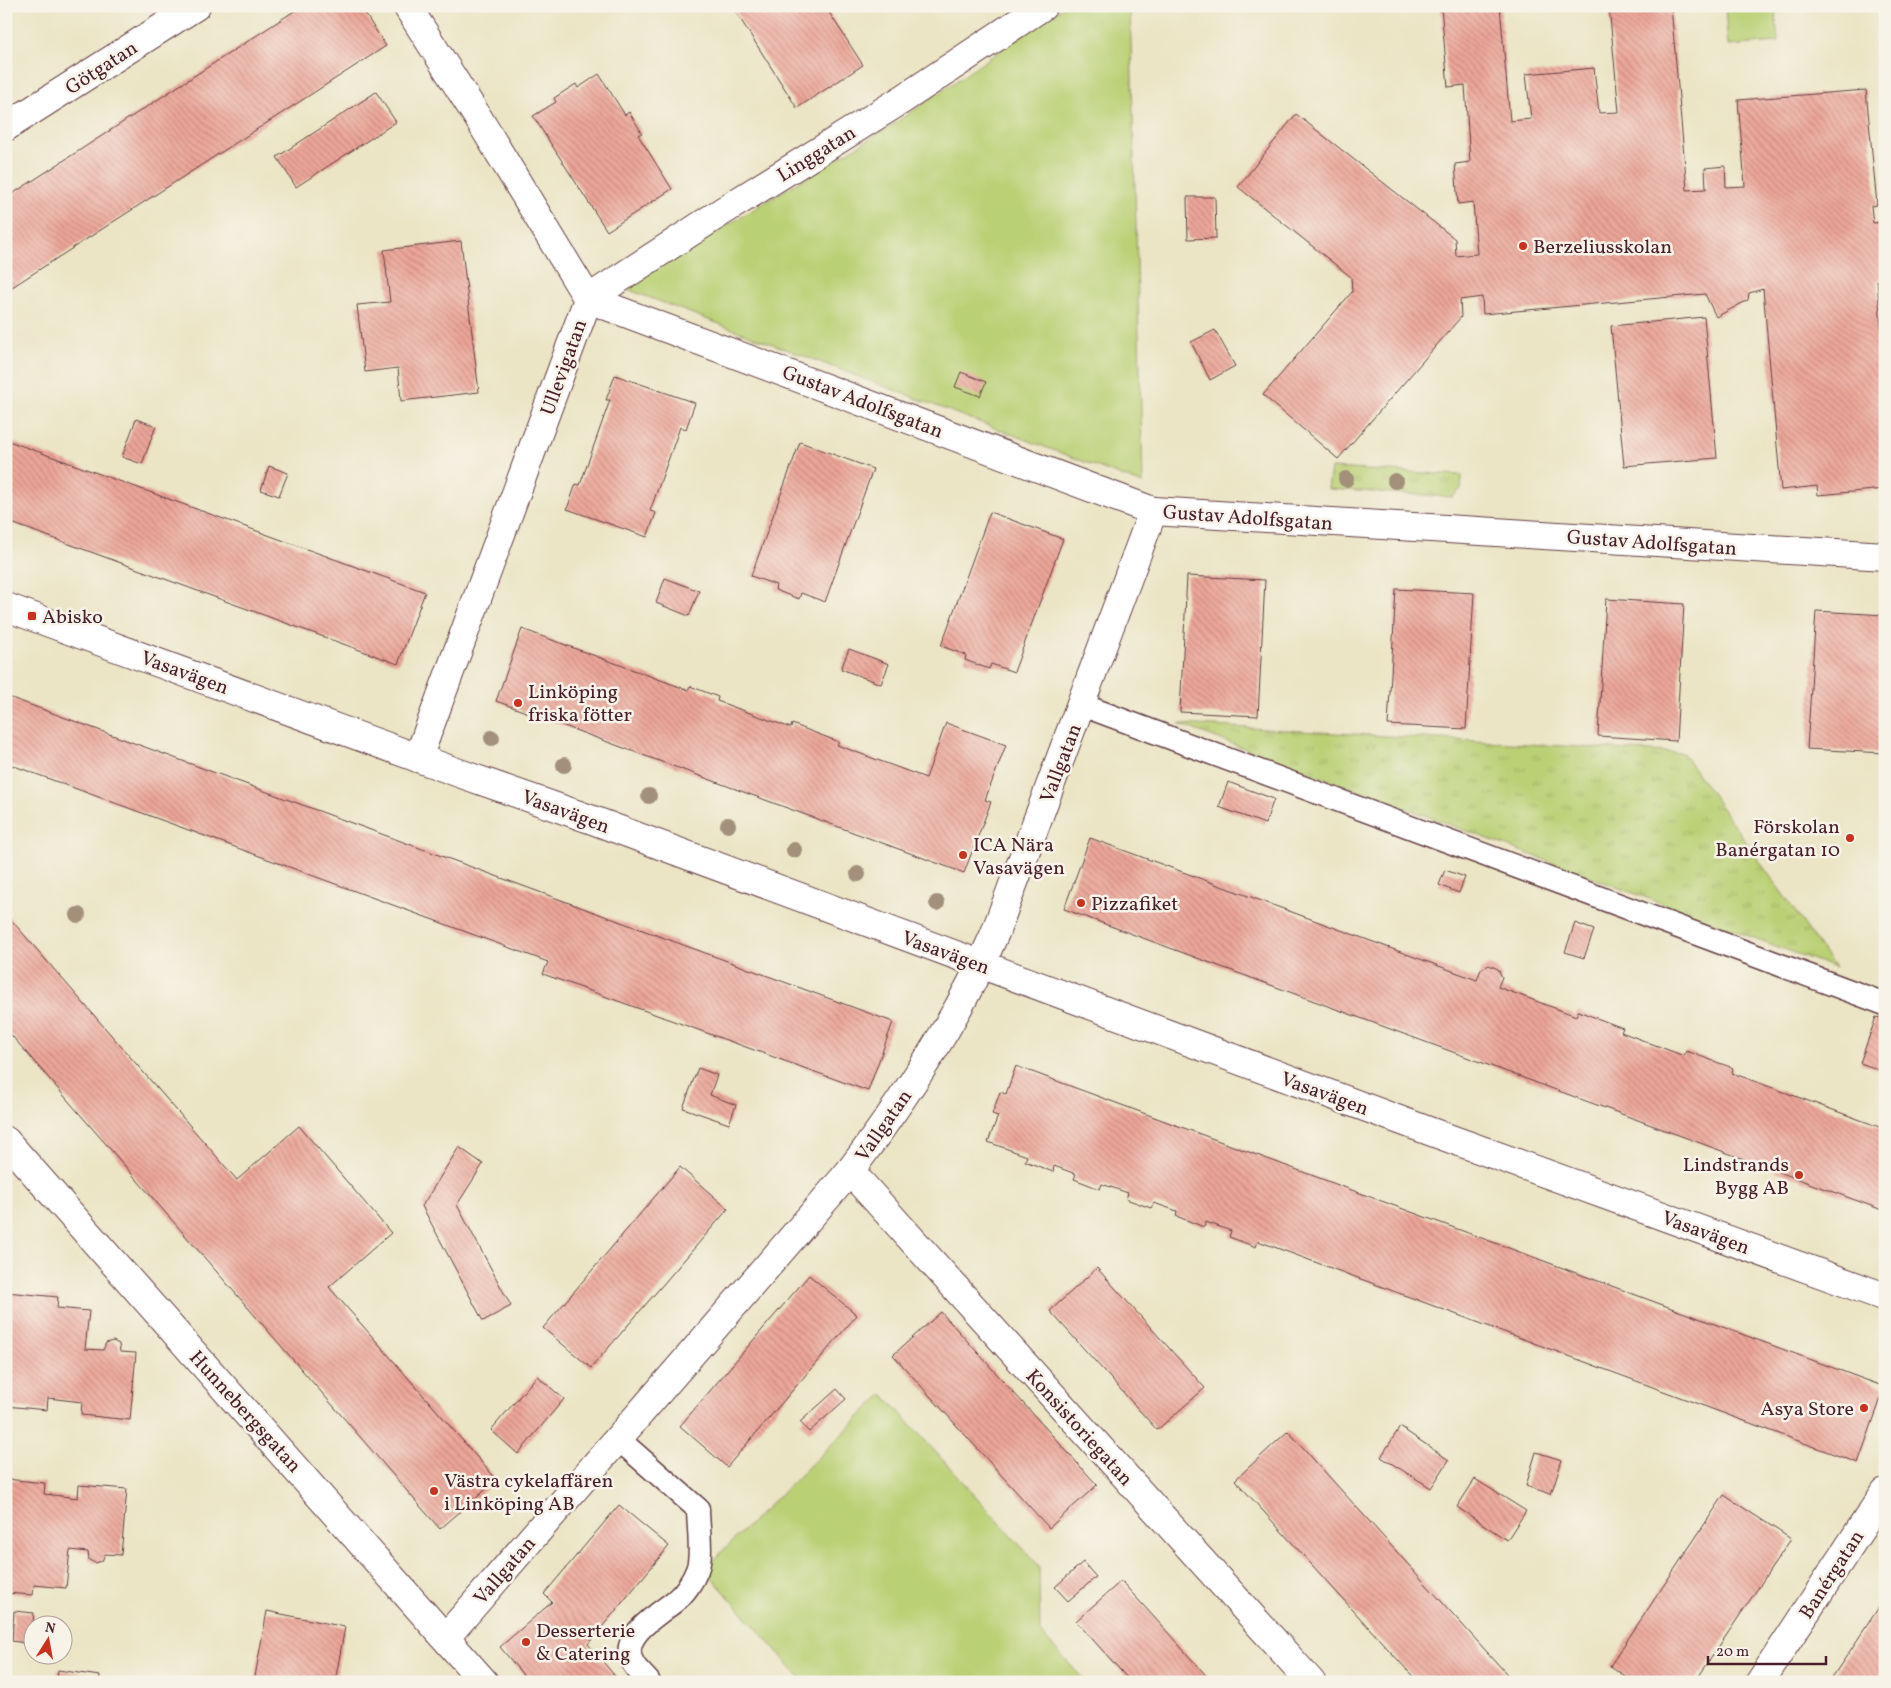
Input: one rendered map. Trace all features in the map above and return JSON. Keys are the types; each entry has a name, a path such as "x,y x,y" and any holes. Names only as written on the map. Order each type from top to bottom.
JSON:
{"street":[{"name":"Götgatan","path":"6,127 196,6"},
{"name":"Ullevigatan","path":"407,6 482,124 588,299 418,758"},
{"name":"Linggatan","path":"588,299 723,211 903,99 1043,6"},
{"name":"Gustav Adolfsgatan","path":"588,299 1153,511 1885,556"},
{"name":"Vallgatan","path":"446,1637 850,1171 891,1116 927,1062 981,965 1082,704 1153,511"},
{"name":"Vasavägen","path":"6,607 590,819 1429,1131 1885,1297"},
{"name":"Hunnebergsgatan","path":"6,1141 484,1682"},
{"name":"Konsistoriegatan","path":"850,1171 1311,1682"},
{"name":"Banérgatan","path":"1760,1682 1885,1492"}],"lane":[{"path":"1082,704 1885,1004"},
{"path":"617,1438 698,1509 698,1570 676,1601 657,1613 637,1632 630,1647 633,1664 649,1682"}],"green space":[{"path":"1065,6 1130,6 1143,484 624,288 894,124"},
{"path":"1725,6 1775,6 1778,42 1728,46"},
{"path":"1331,468 1462,475 1461,489 1452,497 1328,489"},
{"path":"1179,724 1683,753 1835,968"},
{"path":"883,1394 1039,1566 1040,1632 1086,1682 804,1682 704,1569"}],"building":[{"path":"302,6 360,6 386,46 6,291 6,198"},
{"path":"732,6 825,6 863,65 797,108"},
{"path":"1500,6 1510,121 1531,119 1526,74 1594,68 1599,113 1619,112 1609,6 1671,6 1687,190 1706,189 1705,168 1725,166 1726,187 1745,186 1738,100 1866,90 1877,205 1871,206 1873,223 1885,222 1885,280 1877,280 1885,370 1885,489 1818,495 1817,486 1781,490 1763,289 1749,293 1748,300 1716,317 1705,294 1483,314 1482,297 1460,300 1461,317 1338,459 1263,395 1352,292 1351,277 1238,187 1296,114 1455,239 1456,256 1477,254 1473,202 1458,204 1455,164 1470,162 1465,85 1448,87 1441,7"},
{"path":"599,74 625,115 629,112 642,133 638,135 672,189 607,231 533,116 556,102 554,98 576,84 578,88"},
{"path":"376,92 396,122 296,187 277,157"},
{"path":"1187,197 1215,197 1216,238 1188,239"},
{"path":"461,241 479,392 401,401 398,368 365,372 357,305 390,302 384,250"},
{"path":"1704,317 1717,458 1624,466 1611,326"},
{"path":"1215,330 1235,366 1210,380 1191,342"},
{"path":"961,372 986,382 980,396 955,387"},
{"path":"615,375 695,403 686,429 680,427 650,511 656,513 647,537 567,509 576,484 580,485 610,400 606,400"},
{"path":"136,419 156,426 142,464 122,457"},
{"path":"6,440 425,592 398,664 6,521"},
{"path":"800,442 873,469 825,602 801,593 799,599 775,590 776,585 751,576"},
{"path":"269,466 288,473 279,496 261,490"},
{"path":"990,512 1063,539 1014,672 991,664 989,669 965,660 966,655 941,646"},
{"path":"1187,576 1265,580 1258,716 1180,712"},
{"path":"665,578 699,591 689,616 656,603"},
{"path":"1396,589 1474,593 1466,729 1388,725"},
{"path":"1606,599 1684,604 1676,741 1598,736"},
{"path":"1816,611 1885,615 1885,753 1807,749"},
{"path":"522,629 688,690 690,686 718,697 717,701 791,728 792,724 839,742 837,745 926,778 946,723 1006,745 985,800 991,802 964,873 496,701"},
{"path":"849,649 889,664 881,684 841,669"},
{"path":"6,696 893,1022 868,1091 543,974 548,962 6,763"},
{"path":"1228,782 1274,799 1265,824 1219,807"},
{"path":"1090,838 1477,980 1481,969 1489,965 1498,969 1502,977 1498,987 1576,1016 1578,1011 1623,1028 1621,1032 1684,1056 1686,1051 1733,1068 1732,1073 1885,1129 1885,1211 1064,909"},
{"path":"1445,870 1465,877 1459,893 1439,885"},
{"path":"6,914 237,1180 299,1126 391,1233 329,1287 497,1480 440,1529 6,1029"},
{"path":"1575,923 1594,930 1584,958 1565,952"},
{"path":"1876,1017 1885,1019 1885,1065 1883,1071 1860,1063"},
{"path":"1016,1066 1885,1387 1858,1463 1258,1241 1256,1247 1229,1237 1231,1231 1206,1222 1204,1227 1176,1216 1177,1211 1154,1203 1151,1208 1126,1199 1128,1193 1102,1184 1100,1189 1074,1179 1076,1174 1054,1166 1053,1172 1025,1161 1027,1156 988,1142 998,1116 992,1114 1000,1092 1006,1094"},
{"path":"698,1068 717,1075 710,1095 736,1105 729,1124 683,1108"},
{"path":"459,1147 483,1164 457,1205 511,1306 483,1321 422,1206"},
{"path":"680,1167 728,1209 591,1368 543,1328"},
{"path":"1097,1268 1205,1388 1157,1430 1050,1311"},
{"path":"809,1275 857,1315 727,1467 680,1426"},
{"path":"6,1292 58,1297 57,1308 89,1311 85,1349 103,1350 106,1343 113,1341 119,1344 120,1352 136,1353 130,1420 81,1415 82,1402 48,1398 47,1410 6,1406"},
{"path":"941,1312 1097,1485 1049,1528 893,1355"},
{"path":"537,1376 564,1399 518,1454 491,1430"},
{"path":"837,1389 846,1399 809,1432 800,1422"},
{"path":"1400,1427 1449,1460 1431,1488 1381,1457"},
{"path":"1288,1431 1514,1682 1418,1682 1235,1480"},
{"path":"1536,1452 1562,1460 1551,1494 1526,1486"},
{"path":"6,1479 45,1483 44,1494 78,1498 79,1485 127,1489 121,1555 105,1554 102,1561 95,1563 89,1560 88,1552 70,1550 66,1588 34,1585 33,1595 6,1593"},
{"path":"1475,1479 1526,1511 1507,1540 1457,1507"},
{"path":"1724,1495 1791,1539 1695,1682 1634,1682 1610,1666"},
{"path":"619,1505 669,1546 588,1644 620,1682 529,1682 500,1647 552,1602 544,1594"},
{"path":"1083,1562 1096,1577 1068,1601 1055,1587"},
{"path":"1121,1581 1212,1682 1131,1682 1076,1621"},
{"path":"1885,1598 1885,1682 1829,1682 1854,1645"},
{"path":"14,1611 34,1613 34,1616 22,1616 22,1643 12,1641"},
{"path":"267,1611 345,1627 335,1682 254,1682"},
{"path":"58,1670 100,1676 99,1682 57,1682"}],"place":[{"name":"Berzeliusskolan","path":"1523,246"},
{"name":"Abisko","path":"32,616"},
{"name":"Linköping friska fötter","path":"518,703"},
{"name":"Förskolan Banérgatan 10","path":"1850,838"},
{"name":"ICA Nära Vasavägen","path":"963,855"},
{"name":"Pizzafiket","path":"1081,903"},
{"name":"Lindstrands Bygg AB","path":"1799,1175"},
{"name":"Asya Store","path":"1864,1408"},
{"name":"Västra cykelaffären i Linköping AB","path":"434,1491"},
{"name":"Desserterie & Catering","path":"526,1642"}]}
